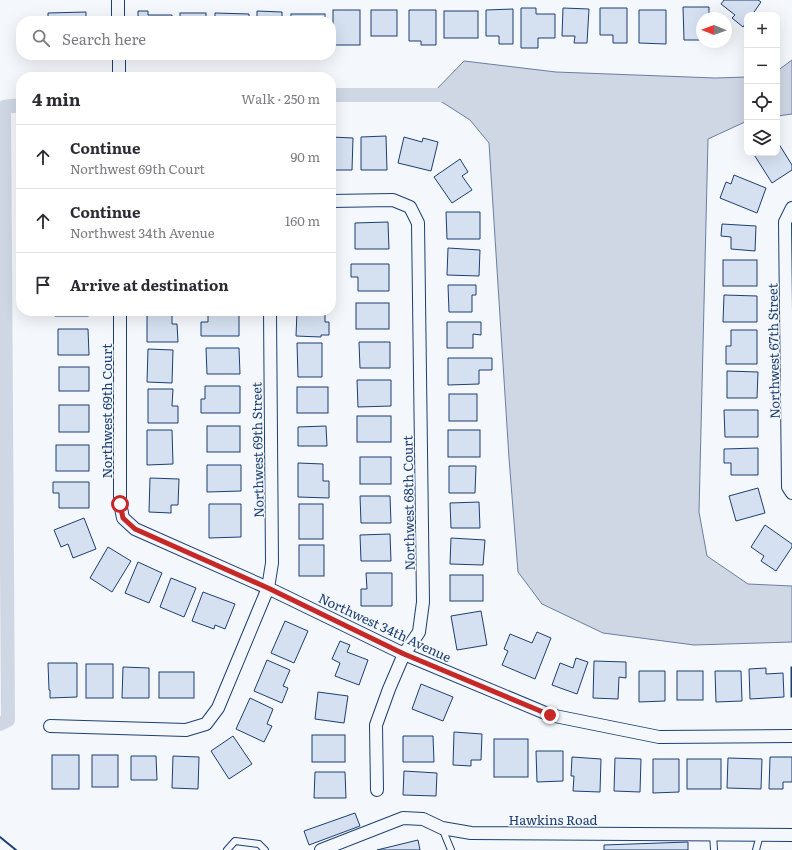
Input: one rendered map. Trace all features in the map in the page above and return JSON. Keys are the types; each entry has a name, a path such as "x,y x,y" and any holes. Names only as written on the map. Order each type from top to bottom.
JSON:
{"street":[{"path":"118,0 118,16"},
{"path":"119,60 119,72"},
{"name":"Northwest 68th Court","path":"336,201 394,200 410,207 418,223 423,602 419,632 404,654 376,725 377,790"},
{"name":"Northwest 67th Street","path":"792,208 785,222 788,487 792,494"},
{"name":"Northwest 69th Court","path":"120,316 120,504 123,518 135,529 268,588"},
{"name":"Northwest 69th Street","path":"268,588 272,563 270,316"},
{"path":"50,726 186,730 206,724 218,708 268,588"},
{"name":"Northwest 34th Avenue","path":"268,588 404,654 550,715 659,737 792,736"},
{"name":"Hawkins Road","path":"321,850 404,818 423,819 442,828 471,833 792,835"}],"lane":[{"path":"442,828 451,850"},
{"path":"713,834 714,850"},
{"path":"756,850 760,835"},
{"path":"227,850 235,841 259,844 265,850"}],"shaded area":[{"path":"792,60 792,114 780,116 780,84 780,69"},
{"path":"464,61 556,72 715,78 744,77 744,122 708,139 699,512 707,556 748,584 792,586 792,642 694,645 603,633 542,604 518,572 509,458 489,143 470,120 431,95"}],"building":[{"path":"724,0 758,0 761,2 754,12 744,12 743,27 732,18 735,15 721,4"},
{"path":"683,7 709,7 709,12 696,12 696,40 684,40"},
{"path":"521,8 536,8 536,14 555,14 555,38 538,38 538,48 521,48"},
{"path":"563,8 589,9 587,43 574,43 575,36 562,36"},
{"path":"600,8 627,8 627,43 613,43 613,35 600,35"},
{"path":"513,9 513,44 499,44 499,36 486,36 486,10"},
{"path":"333,10 360,10 360,45 336,45 336,16 333,16"},
{"path":"371,10 397,10 397,36 371,36"},
{"path":"409,10 436,10 436,45 421,45 421,41 409,41"},
{"path":"639,10 666,10 666,44 639,43"},
{"path":"138,11 148,11 148,15 172,15 172,16 138,16"},
{"path":"257,11 282,12 282,16 257,16"},
{"path":"444,11 478,11 478,38 444,38"},
{"path":"86,12 86,16 48,16 48,13"},
{"path":"180,13 206,13 206,16 180,16"},
{"path":"215,13 249,14 249,16 215,16"},
{"path":"291,14 325,14 325,16 291,16"},
{"path":"386,136 387,170 361,170 361,137"},
{"path":"336,137 353,138 352,170 336,170"},
{"path":"404,137 422,142 423,138 438,142 431,171 398,163"},
{"path":"780,146 792,165 792,170 772,183 755,156 780,156"},
{"path":"460,159 468,172 462,176 472,190 452,203 434,177"},
{"path":"734,175 766,188 757,213 720,198 726,182 731,184"},
{"path":"446,212 480,212 480,239 447,239"},
{"path":"388,222 389,249 355,249 355,223"},
{"path":"722,224 756,226 755,251 731,249 731,237 721,236"},
{"path":"448,248 480,250 479,276 447,275"},
{"path":"723,260 757,260 757,286 723,286"},
{"path":"351,264 389,264 389,291 358,291 358,277 351,277"},
{"path":"448,285 476,285 476,295 472,295 472,312 449,312"},
{"path":"724,295 757,296 757,322 723,322"},
{"path":"356,303 389,303 389,329 356,329"},
{"path":"147,316 172,316 172,324 177,324 178,342 147,342"},
{"path":"208,316 239,316 239,336 201,336 201,322 208,322"},
{"path":"297,316 325,316 325,322 329,322 329,335 321,335 321,337 296,336"},
{"path":"447,322 481,322 481,335 473,334 473,348 447,348"},
{"path":"58,329 88,329 89,355 58,355"},
{"path":"731,330 757,330 757,364 726,364 726,346 731,346"},
{"path":"359,342 390,342 390,368 360,368"},
{"path":"297,343 322,343 322,377 298,377"},
{"path":"206,348 239,348 240,374 207,374"},
{"path":"148,349 173,350 172,383 147,382"},
{"path":"448,358 492,358 492,370 479,370 479,384 448,385"},
{"path":"59,367 89,367 89,391 59,391"},
{"path":"727,371 758,372 757,398 727,398"},
{"path":"357,380 391,380 391,406 358,407"},
{"path":"205,386 240,386 240,413 201,413 201,399 205,399"},
{"path":"297,387 328,387 328,413 297,413"},
{"path":"148,389 173,389 172,406 178,406 178,423 148,423"},
{"path":"449,394 477,394 477,421 449,421"},
{"path":"59,405 89,405 89,432 59,432"},
{"path":"724,410 758,410 758,437 725,437"},
{"path":"357,416 391,416 391,442 357,442"},
{"path":"207,426 240,426 240,452 207,452"},
{"path":"326,426 327,446 298,446 298,427"},
{"path":"147,430 172,430 173,464 147,465"},
{"path":"448,430 480,430 480,457 448,457"},
{"path":"56,445 89,445 89,471 56,471"},
{"path":"758,448 758,475 731,475 731,463 724,463 724,449"},
{"path":"360,457 391,457 391,484 360,484"},
{"path":"298,463 323,464 323,481 329,481 329,498 298,497"},
{"path":"207,465 241,465 241,491 207,492"},
{"path":"449,466 476,466 475,493 449,493"},
{"path":"150,478 179,479 178,505 171,505 171,513 149,512"},
{"path":"53,482 89,482 89,508 59,508 59,493 53,493"},
{"path":"758,488 765,513 736,521 729,496"},
{"path":"360,496 390,496 391,523 361,523"},
{"path":"479,502 480,528 451,528 450,503"},
{"path":"209,504 241,504 241,537 209,538"},
{"path":"299,504 323,504 323,539 299,539"},
{"path":"84,518 96,549 73,558 68,544 61,547 54,530"},
{"path":"765,525 792,544 792,547 776,571 761,561 764,556 751,547"},
{"path":"390,534 391,561 361,561 360,535"},
{"path":"451,538 485,540 483,565 450,564"},
{"path":"299,545 324,545 324,576 299,576"},
{"path":"108,547 131,561 112,592 90,578"},
{"path":"138,562 162,573 149,603 125,593"},
{"path":"366,573 392,573 392,606 361,606 361,589 367,589"},
{"path":"450,575 483,575 483,601 450,601"},
{"path":"171,578 196,588 184,617 160,607"},
{"path":"203,592 235,604 225,629 215,625 214,629 192,621"},
{"path":"481,611 487,645 457,650 451,616"},
{"path":"285,621 308,631 294,663 271,653"},
{"path":"537,632 551,638 535,679 502,665 508,651 504,649 510,634 532,643"},
{"path":"340,641 350,645 347,652 368,660 359,685 335,676 340,663 332,659"},
{"path":"576,658 588,662 577,694 552,685 560,663 573,668"},
{"path":"267,660 290,670 283,686 288,688 282,703 254,691"},
{"path":"594,661 626,662 626,678 619,677 618,699 593,698"},
{"path":"48,663 77,663 77,697 50,698"},
{"path":"86,664 113,664 113,698 86,698"},
{"path":"123,667 149,668 149,698 122,698"},
{"path":"792,667 792,697 791,697"},
{"path":"766,668 766,674 783,673 784,697 750,699 749,669"},
{"path":"639,671 665,671 665,701 639,702"},
{"path":"677,671 703,671 703,700 677,700"},
{"path":"715,671 741,671 742,701 716,702"},
{"path":"159,672 194,672 194,698 159,698"},
{"path":"421,684 453,697 443,721 412,709"},
{"path":"318,692 348,696 344,723 315,719"},
{"path":"250,698 273,709 267,724 272,726 264,742 236,729"},
{"path":"454,732 482,734 481,760 471,760 471,766 453,765"},
{"path":"312,735 345,735 345,762 312,762"},
{"path":"233,736 252,764 229,779 211,751"},
{"path":"403,736 433,736 434,762 403,762"},
{"path":"494,739 528,739 528,777 494,777"},
{"path":"536,751 563,751 563,781 537,782"},
{"path":"52,755 79,755 79,789 52,789"},
{"path":"92,755 118,755 118,787 92,787"},
{"path":"131,756 156,756 157,780 131,780"},
{"path":"173,756 199,757 198,789 172,788"},
{"path":"572,757 601,759 600,792 573,791 574,776 571,776"},
{"path":"770,757 792,757 792,782 783,782 783,789 769,789"},
{"path":"615,758 641,759 640,792 614,791"},
{"path":"728,758 762,759 761,789 727,788"},
{"path":"653,759 679,759 679,792 653,793"},
{"path":"687,759 721,759 721,789 687,789"},
{"path":"404,771 437,773 436,796 403,795"},
{"path":"315,772 345,772 346,798 314,798"},
{"path":"355,813 360,826 309,845 304,831"},
{"path":"418,840 420,850 377,850"},
{"path":"688,842 688,850 604,850 604,845"}],"waterway":[{"path":"336,95 451,95"},
{"path":"0,724 8,720 4,107 16,106"}],"wall":[{"path":"0,837 16,850"}],"route":[{"path":"120,504 123,518 135,529 268,588 404,654 550,715"}]}
